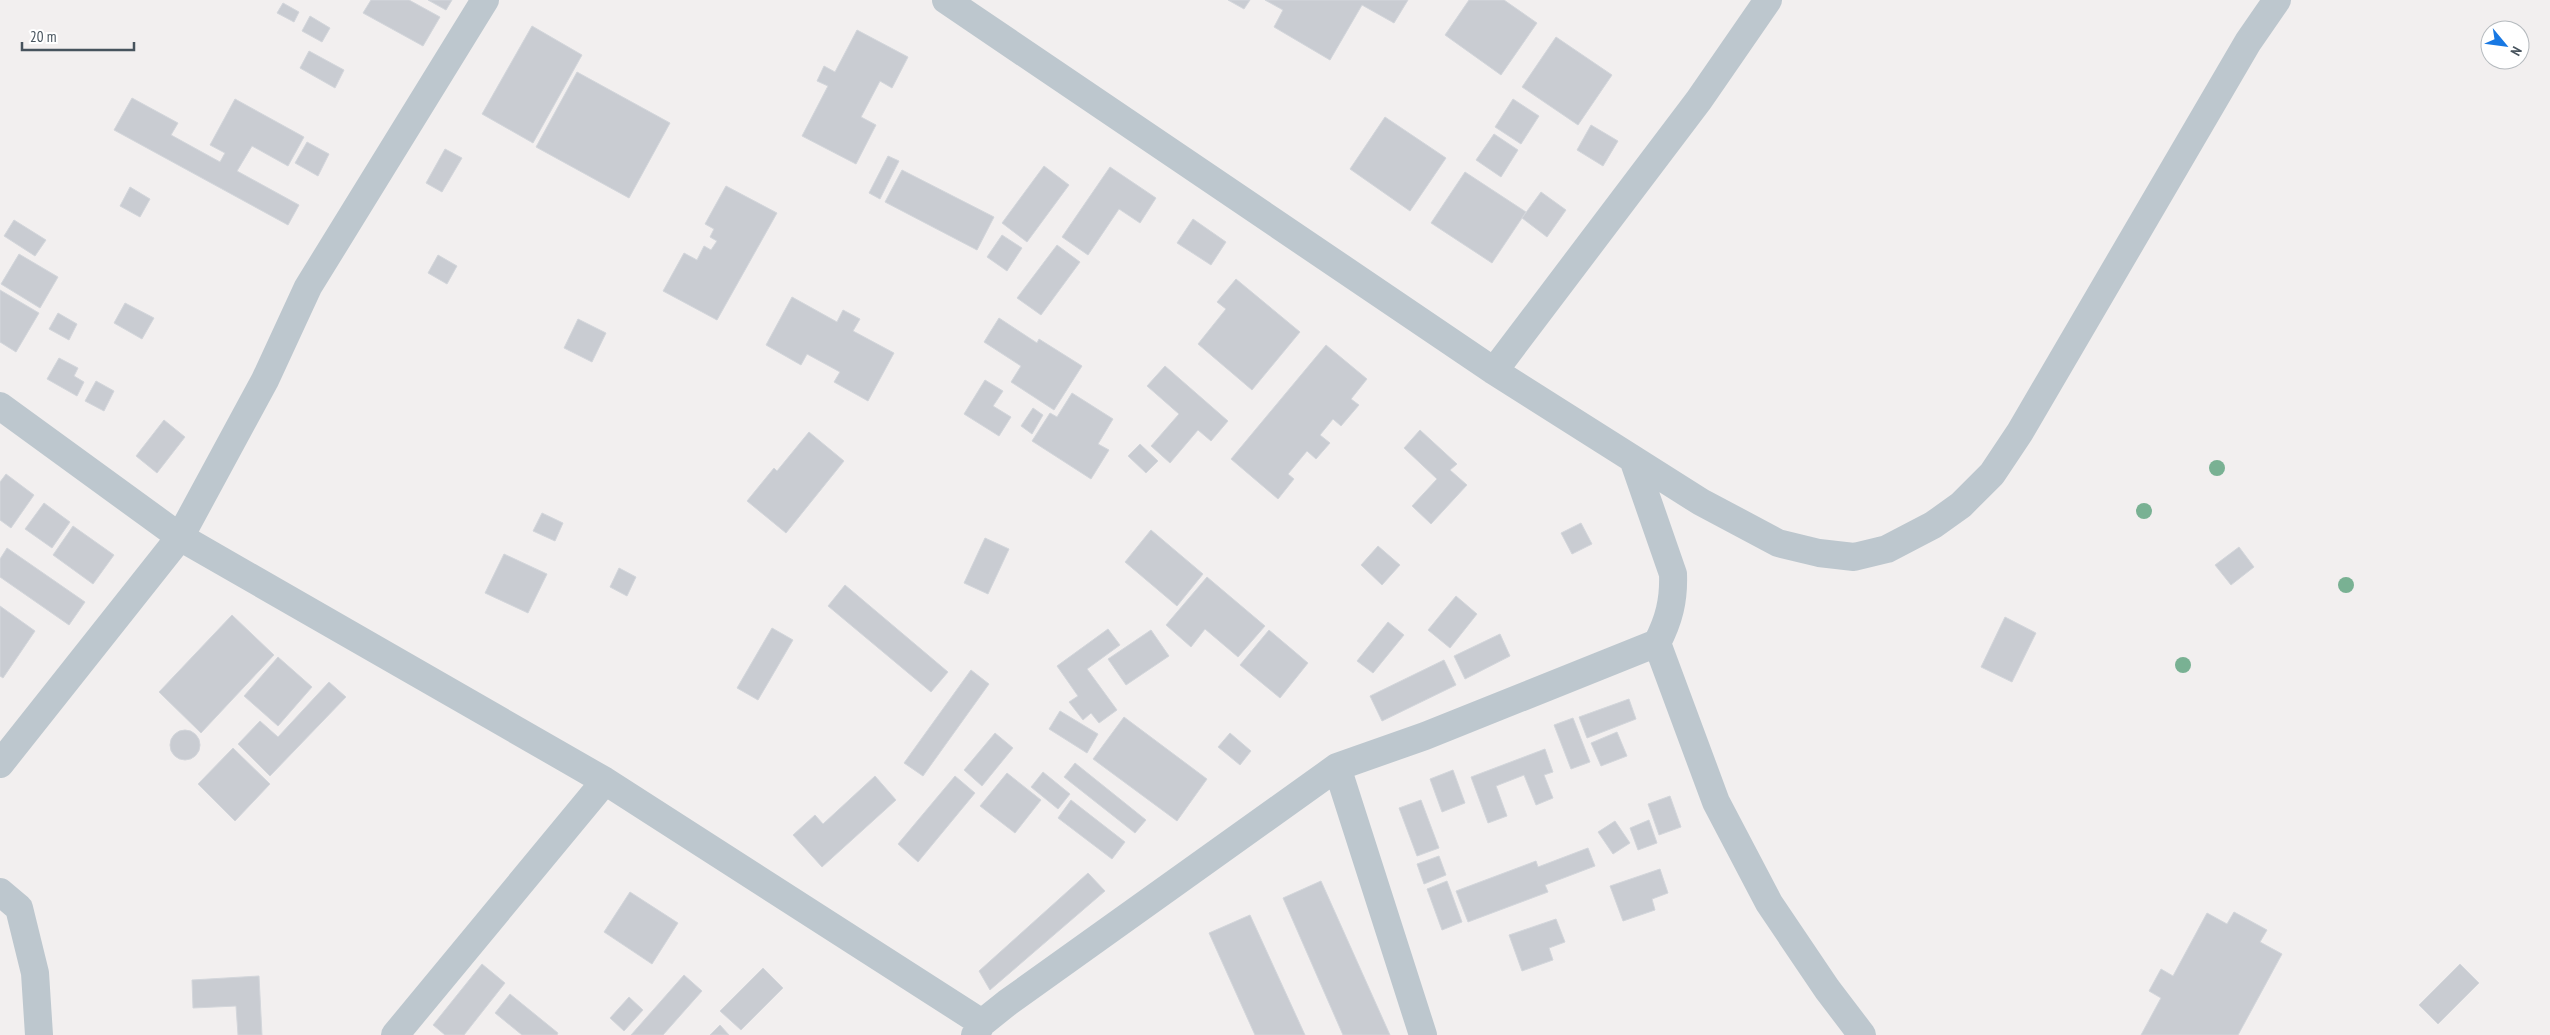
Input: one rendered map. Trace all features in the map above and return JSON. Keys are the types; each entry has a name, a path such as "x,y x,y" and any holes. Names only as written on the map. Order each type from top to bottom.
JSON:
{"street":[{"path":"0,764 180,537 265,380 308,287 485,0"},
{"path":"946,0 1494,371 1701,502 1778,543 1819,553 1854,557 1887,549 1933,526 1961,505 1992,474 2020,432 2269,5"},
{"path":"1494,371 1700,100 1768,0"},
{"path":"0,406 180,537 605,782 978,1029 1337,767 1424,736 1657,643 1668,622 1674,594 1673,574 1633,459"},
{"path":"1657,643 1716,802 1769,903 1827,989 1862,1035"},
{"path":"1337,767 1423,1035"},
{"path":"395,1035 605,782"},
{"path":"0,892 20,908 36,973 39,1035"}],"building":[{"path":"371,0 409,0 440,17 423,46 363,13"},
{"path":"428,0 452,0 446,10"},
{"path":"1228,0 1250,0 1244,9"},
{"path":"1265,0 1408,0 1394,23 1362,5 1330,60 1274,27 1283,10"},
{"path":"1469,0 1504,0 1537,23 1501,75 1445,35"},
{"path":"283,3 299,12 294,22 277,13"},
{"path":"310,16 330,28 322,42 302,31"},
{"path":"532,26 582,55 533,143 482,114"},
{"path":"857,30 908,57 892,88 880,81 861,117 876,125 856,164 802,136 828,86 817,81 824,66 835,72"},
{"path":"1556,37 1612,75 1578,125 1522,87"},
{"path":"309,51 344,70 335,88 300,68"},
{"path":"577,72 670,123 629,198 536,147"},
{"path":"132,98 178,123 171,135 220,162 225,153 210,145 235,99 304,137 288,166 252,146 237,171 299,205 288,225 114,130"},
{"path":"1513,99 1539,116 1521,144 1495,127"},
{"path":"1385,117 1446,158 1410,211 1350,169"},
{"path":"1591,125 1618,141 1603,166 1577,150"},
{"path":"1494,134 1518,150 1501,177 1476,160"},
{"path":"307,142 329,154 318,176 295,163"},
{"path":"445,149 462,158 442,192 426,183"},
{"path":"888,156 899,161 880,199 869,193"},
{"path":"1044,166 1069,185 1027,242 1002,223"},
{"path":"1110,167 1156,198 1140,223 1119,209 1088,255 1062,237"},
{"path":"902,170 994,217 977,250 885,202"},
{"path":"1465,172 1526,212 1492,263 1431,223"},
{"path":"726,186 777,213 717,320 663,291 684,253 697,260 704,246 711,250 717,241 710,237 714,229 705,224"},
{"path":"130,187 150,199 140,217 120,206"},
{"path":"1541,192 1566,210 1547,237 1522,218"},
{"path":"1193,219 1226,242 1211,265 1177,243"},
{"path":"14,220 46,240 35,256 4,236"},
{"path":"1002,235 1022,248 1007,271 987,257"},
{"path":"1057,245 1080,262 1041,315 1017,298"},
{"path":"19,254 58,277 40,308 1,284"},
{"path":"438,255 457,266 447,284 428,273"},
{"path":"1236,279 1300,332 1252,390 1198,344 1226,309 1217,302"},
{"path":"0,290 39,313 16,352 0,342"},
{"path":"792,297 837,322 843,310 860,319 853,331 894,353 868,401 834,382 840,372 807,354 801,365 766,345"},
{"path":"125,303 154,318 142,339 114,323"},
{"path":"58,313 77,324 69,340 49,329"},
{"path":"999,318 1037,343 1039,339 1082,366 1054,410 1011,382 1021,366 984,342"},
{"path":"578,319 606,333 592,362 564,348"},
{"path":"1326,345 1367,379 1351,399 1359,405 1341,426 1333,419 1320,435 1330,443 1316,459 1307,451 1288,474 1294,479 1278,499 1231,459"},
{"path":"59,358 78,368 74,376 84,382 77,396 47,379"},
{"path":"1165,366 1228,421 1211,441 1198,430 1170,463 1151,446 1179,414 1147,386"},
{"path":"985,380 1003,391 993,406 1011,417 999,436 964,414"},
{"path":"96,381 114,391 104,411 85,401"},
{"path":"1072,393 1113,419 1098,444 1109,450 1091,479 1032,441 1050,413 1057,417"},
{"path":"1033,408 1043,415 1032,434 1021,426"},
{"path":"164,420 185,437 157,473 136,456"},
{"path":"1420,430 1457,464 1450,470 1467,485 1431,524 1412,506 1437,479 1404,448"},
{"path":"809,432 844,461 786,533 747,501 774,468 777,471"},
{"path":"1140,444 1158,461 1146,473 1128,456"},
{"path":"6,474 34,495 11,528 0,520 0,482"},
{"path":"44,503 70,522 52,548 25,529"},
{"path":"542,513 563,523 555,541 533,531"},
{"path":"1581,523 1592,544 1572,554 1561,533"},
{"path":"73,526 114,555 93,584 53,555"},
{"path":"1151,530 1203,574 1177,606 1125,562"},
{"path":"985,538 1009,549 988,594 964,583"},
{"path":"1378,546 1400,565 1382,585 1361,565"},
{"path":"2239,547 2254,567 2231,585 2215,565"},
{"path":"7,548 85,602 69,625 0,577 0,559"},
{"path":"504,554 547,574 528,613 485,593"},
{"path":"619,568 636,577 627,596 610,587"},
{"path":"1207,577 1265,626 1238,657 1205,629 1191,647 1166,625"},
{"path":"845,585 948,672 931,692 828,606"},
{"path":"1456,596 1477,614 1450,648 1428,630"},
{"path":"0,606 35,631 3,678 0,676"},
{"path":"232,615 274,655 201,733 159,692"},
{"path":"2005,617 2036,633 2012,682 1981,667"},
{"path":"1388,622 1404,635 1373,673 1357,661"},
{"path":"772,628 793,640 758,700 737,688"},
{"path":"1108,629 1120,645 1087,669 1117,710 1099,723 1091,713 1083,720 1069,702 1078,696 1057,666"},
{"path":"1151,630 1169,656 1126,685 1108,659"},
{"path":"1269,630 1308,663 1280,698 1240,665"},
{"path":"1500,634 1510,656 1465,679 1454,656"},
{"path":"278,657 312,687 278,726 244,696"},
{"path":"1444,660 1456,685 1382,721 1370,696"},
{"path":"971,670 989,684 923,776 904,763"},
{"path":"329,682 346,697 270,776 238,744 260,721 278,737"},
{"path":"1629,699 1636,719 1587,738 1579,717"},
{"path":"1060,711 1098,734 1087,753 1049,729"},
{"path":"1124,717 1207,779 1177,821 1093,759"},
{"path":"1573,718 1590,762 1571,769 1554,725"},
{"path":"185,730 191,731 199,739 199,751 191,759 185,760 179,759 171,751 170,745 171,739 179,731"},
{"path":"1617,732 1627,756 1601,766 1591,743"},
{"path":"995,733 1013,748 982,786 964,770"},
{"path":"1230,733 1251,751 1240,765 1218,747"},
{"path":"233,748 270,784 235,821 198,784"},
{"path":"1545,749 1553,772 1544,775 1553,798 1536,805 1524,775 1496,786 1507,816 1488,823 1471,777"},
{"path":"1075,763 1146,820 1135,833 1064,777"},
{"path":"1453,770 1465,803 1442,812 1430,779"},
{"path":"1043,772 1070,794 1058,809 1031,787"},
{"path":"1007,773 1041,800 1015,833 980,806"},
{"path":"875,776 896,800 822,867 793,835 815,815 823,824"},
{"path":"955,776 975,793 918,862 898,844"},
{"path":"1670,796 1681,827 1659,835 1648,804"},
{"path":"1071,800 1125,842 1112,859 1058,818"},
{"path":"1421,800 1439,848 1417,856 1399,808"},
{"path":"1649,820 1657,843 1638,850 1630,828"},
{"path":"1615,821 1630,843 1613,854 1598,832"},
{"path":"1588,848 1595,866 1545,885 1548,892 1468,922 1456,891 1536,861 1538,867"},
{"path":"1439,856 1446,875 1424,884 1417,864"},
{"path":"1660,869 1668,893 1652,899 1655,910 1623,921 1610,886"},
{"path":"1088,873 1105,891 990,990 979,971"},
{"path":"1321,881 1390,1035 1343,1035 1283,898"},
{"path":"1447,881 1462,922 1442,930 1427,889"},
{"path":"630,892 678,923 652,964 604,932"},
{"path":"2234,912 2267,930 2260,942 2282,954 2238,1035 2141,1035 2161,998 2149,991 2161,969 2173,976 2207,913 2227,924"},
{"path":"1250,915 1305,1035 1255,1035 1209,933"},
{"path":"1556,919 1565,942 1549,948 1553,960 1522,971 1509,935"},
{"path":"482,964 505,983 464,1035 445,1035 433,1025"},
{"path":"2460,964 2479,983 2438,1024 2419,1005"},
{"path":"763,968 783,988 741,1030 720,1011"},
{"path":"684,975 702,991 663,1035 631,1035"},
{"path":"259,976 262,1035 238,1035 236,1006 193,1008 192,980"},
{"path":"510,994 558,1033 557,1035 522,1035 495,1013"},
{"path":"629,997 643,1010 624,1031 610,1018"},
{"path":"720,1025 729,1035 710,1035"}]}
